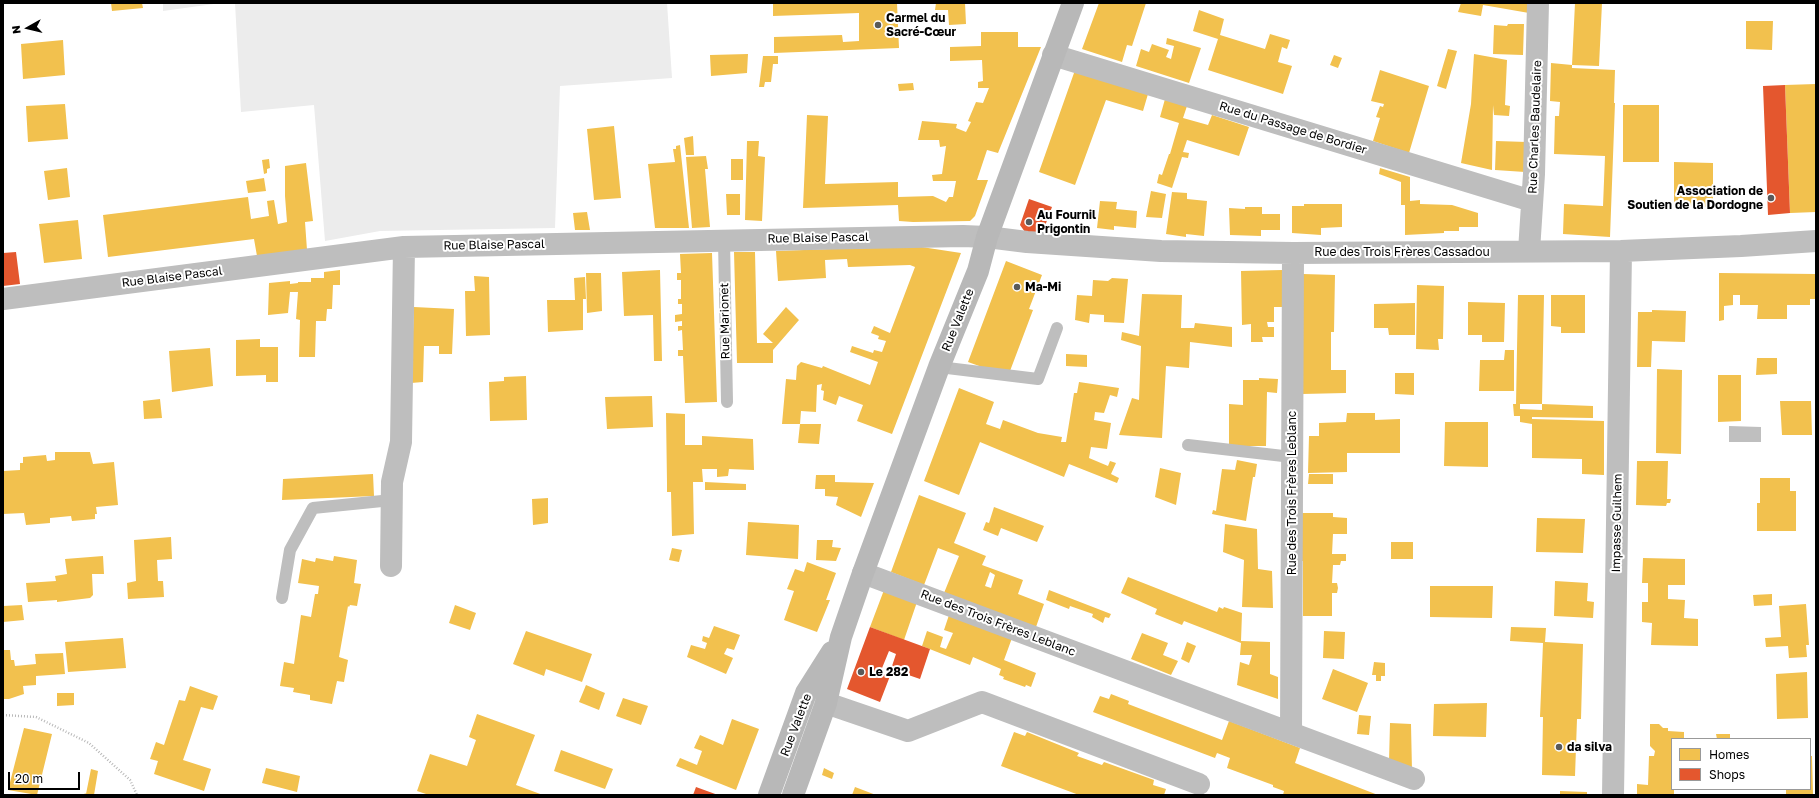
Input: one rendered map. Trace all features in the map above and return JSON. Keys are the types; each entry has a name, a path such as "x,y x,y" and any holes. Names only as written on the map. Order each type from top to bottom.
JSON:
{"main road":[{"name":"Rue Valette","path":"793,795 826,703 841,637 863,573 939,366 978,271 988,237 1073,3"},
{"name":"Rue Valette","path":"769,795 806,693 841,637"}],"street":[{"name":"Rue Charles Baudelaire","path":"1529,251 1538,3"},
{"name":"Rue du Passage de Bordier","path":"1053,55 1532,201"},
{"name":"Rue Blaise Pascal","path":"3,299 404,247 724,240 988,237"},
{"name":"Rue des Trois Frères Cassadou","path":"988,237 1026,242 1161,251 1293,253 1621,251 1816,241"},
{"path":"391,566 392,482 401,442 404,247"},
{"name":"Impasse Guilhem","path":"1613,795 1621,251"},
{"name":"Rue des Trois Frères Leblanc","path":"1291,733 1293,253"},
{"name":"Rue des Trois Frères Leblanc","path":"863,573 1414,779"},
{"path":"826,703 908,731 982,702 1199,784"}],"lane":[{"name":"Rue Marionet","path":"724,240 726,402"},
{"path":"939,366 1038,379 1057,328"},
{"path":"1188,445 1292,457"},
{"path":"282,598 290,550 313,508 392,500"}],"path":[{"path":"3,715 36,716 89,743 130,780 137,795"}],"shaded area":[{"path":"163,3 221,3 163,11"},
{"path":"235,3 667,3 672,78 560,86 555,228 380,231 325,241 314,105 241,112"},
{"path":"1729,426 1761,427 1761,442 1729,442"}],"building: Homes":[{"path":"111,3 142,3 143,8 112,11"},
{"name":"Carmel du Sacré-Cœur","path":"773,3 897,3 899,48 774,53 774,37 842,35 843,42 859,41 859,13 773,16"},
{"name":"Carmel du Sacré-Cœur","path":"936,3 965,3 966,24 949,25 948,10 935,10"},
{"path":"1099,3 1146,3 1132,46 1127,45 1122,62 1082,49"},
{"path":"1461,3 1531,3 1529,13 1483,5 1481,16 1458,12"},
{"path":"1575,3 1602,3 1599,66 1572,65"},
{"path":"1199,10 1224,19 1220,35 1265,49 1270,34 1290,40 1287,49 1282,47 1278,62 1292,66 1283,94 1208,70 1218,39 1193,31"},
{"path":"1746,21 1773,21 1772,50 1746,49"},
{"path":"1508,24 1524,24 1523,55 1493,54 1494,25 1507,26"},
{"path":"981,32 1018,32 1018,47 1041,47 998,153 987,150 977,180 988,180 975,216 970,221 899,221 898,205 803,208 807,115 828,116 825,184 898,182 898,197 933,196 946,202 949,197 953,197 956,181 933,181 932,175 942,174 946,146 940,147 939,140 918,140 922,121 957,124 956,128 966,132 971,122 968,121 976,102 983,103 989,88 978,88 978,82 983,81 982,60 950,61 950,47 981,46"},
{"path":"1167,38 1201,48 1189,83 1136,66 1141,49 1149,52 1152,44 1169,50 1166,57 1171,59 1174,46 1166,44"},
{"path":"63,40 65,75 23,79 21,44"},
{"path":"1448,49 1457,51 1446,89 1437,86"},
{"path":"748,54 747,73 711,76 710,55"},
{"path":"1474,54 1507,60 1505,105 1510,106 1509,116 1494,115 1493,105 1492,170 1461,163 1471,104"},
{"path":"1334,55 1342,58 1338,68 1330,65"},
{"path":"763,56 778,56 778,64 773,64 771,82 765,82 764,87 759,87"},
{"path":"1551,63 1572,65 1572,68 1615,70 1610,237 1563,234 1564,204 1603,206 1605,156 1554,154 1555,116 1559,116 1560,102 1550,101"},
{"path":"1380,70 1429,86 1409,153 1373,141 1380,118 1376,117 1380,106 1383,107 1384,104 1371,101"},
{"path":"1078,72 1148,94 1143,111 1106,100 1075,185 1039,172 1074,73"},
{"path":"913,83 914,90 899,91 898,84"},
{"path":"1816,84 1816,212 1790,213 1785,85"},
{"path":"1165,99 1187,106 1183,118 1208,125 1212,115 1249,127 1239,156 1187,140 1183,152 1189,153 1188,158 1182,157 1172,188 1157,183 1159,174 1162,175 1170,154 1179,123 1160,117"},
{"path":"65,104 68,139 28,142 26,106"},
{"path":"1623,105 1659,105 1659,162 1623,162"},
{"path":"614,126 621,198 594,200 587,129"},
{"path":"693,136 694,155 686,155 684,138"},
{"path":"747,141 759,141 758,156 765,157 762,221 745,220"},
{"path":"1496,141 1527,142 1525,172 1495,170"},
{"path":"680,145 689,228 655,228 648,164 675,162 673,149 676,149 676,146"},
{"path":"706,156 708,169 705,169 710,227 692,228 686,157"},
{"path":"269,159 270,168 267,169 267,173 264,174 262,160"},
{"path":"731,159 743,159 743,180 731,180"},
{"path":"1674,162 1713,163 1713,207 1674,206"},
{"path":"306,163 313,221 305,222 307,250 257,256 254,239 108,257 103,215 248,197 251,219 269,216 267,201 274,200 278,224 287,222 285,166"},
{"path":"67,168 70,197 48,200 44,171"},
{"path":"1380,168 1410,177 1410,201 1420,200 1420,204 1452,205 1478,213 1478,227 1459,227 1459,231 1444,231 1444,233 1405,235 1405,205 1401,205 1401,182 1379,174"},
{"path":"264,178 266,191 248,193 246,181"},
{"path":"1151,191 1166,194 1162,218 1146,217"},
{"path":"1172,192 1187,193 1187,199 1207,201 1204,236 1186,234 1186,237 1166,234"},
{"path":"726,194 740,194 740,215 727,215"},
{"path":"1100,201 1117,202 1116,209 1137,211 1136,228 1114,226 1114,230 1097,228"},
{"path":"1304,204 1342,204 1342,227 1321,228 1321,235 1292,233 1292,206 1304,206"},
{"path":"1245,207 1262,207 1262,214 1280,214 1280,230 1261,230 1261,236 1230,235 1229,208 1245,209"},
{"path":"587,212 590,230 575,230 573,213"},
{"path":"78,220 82,259 44,263 39,224"},
{"path":"915,246 961,253 892,434 857,421 863,405 839,396 836,405 823,400 824,391 821,390 822,384 817,385 816,412 801,411 800,424 782,424 786,379 796,380 797,366 801,362 822,368 823,366 870,385 878,362 850,352 852,346 873,353 874,350 882,352 886,341 878,339 879,336 871,333 874,326 890,333 915,267 910,265 848,267 847,259 825,260 826,278 778,281 776,251"},
{"path":"734,252 755,252 757,343 773,343 763,334 786,307 799,320 773,350 773,363 737,363"},
{"path":"712,253 717,402 685,403 683,356 678,356 678,350 683,350 682,330 678,331 678,326 682,326 682,321 675,322 675,315 682,314 682,304 678,304 678,299 681,299 681,280 677,280 677,273 681,273 680,254"},
{"path":"1006,261 1042,275 1029,309 1033,310 1010,371 982,367 968,362"},
{"path":"340,270 340,285 333,285 332,309 327,309 326,321 316,321 315,357 299,357 300,320 296,319 298,292 290,292 288,313 268,315 269,283 290,281 290,284 298,282 311,282 311,278 324,278 324,272"},
{"path":"660,270 662,361 654,361 653,315 624,316 622,272"},
{"path":"1283,270 1282,307 1274,307 1274,322 1267,322 1268,327 1274,327 1274,337 1262,337 1263,342 1251,342 1251,324 1242,325 1241,271"},
{"path":"586,273 601,273 602,311 587,313"},
{"path":"1719,273 1816,274 1816,299 1810,299 1810,305 1787,305 1787,319 1757,319 1758,305 1740,305 1740,295 1733,295 1733,305 1724,306 1724,320 1719,321"},
{"path":"1303,274 1335,275 1334,332 1331,332 1331,370 1346,370 1346,393 1302,394"},
{"path":"474,276 489,277 490,335 466,336 465,291 475,291"},
{"path":"585,277 586,299 583,299 583,330 548,332 547,300 575,300 574,278"},
{"path":"1112,278 1128,279 1124,323 1104,322 1104,315 1090,314 1089,323 1075,320 1077,295 1092,296 1093,280 1108,281"},
{"path":"1417,285 1444,286 1443,339 1438,339 1439,350 1416,349"},
{"path":"1142,294 1182,295 1181,328 1194,328 1195,323 1232,327 1232,347 1190,342 1189,368 1166,366 1162,438 1119,435 1132,398 1139,400 1141,346 1121,340 1122,332 1139,336"},
{"path":"1518,295 1544,295 1542,404 1593,406 1593,418 1532,417 1532,419 1604,421 1604,475 1582,474 1582,459 1532,458 1532,424 1520,422 1520,416 1514,416 1513,404 1516,404","holes":["1520,404 1542,404 1542,410 1520,409"]},
{"path":"1551,295 1585,295 1585,333 1561,333 1561,327 1551,326"},
{"path":"1468,302 1505,303 1504,342 1482,342 1482,335 1468,335"},
{"path":"1415,303 1415,335 1389,335 1388,328 1374,328 1374,304"},
{"path":"414,307 454,309 452,354 439,354 439,346 424,346 423,382 411,383"},
{"path":"1652,310 1686,311 1685,342 1652,341 1651,367 1637,367 1638,312 1652,312"},
{"path":"260,339 260,347 278,347 278,382 266,382 266,375 236,376 236,340"},
{"path":"210,348 213,386 172,392 169,351"},
{"path":"1505,350 1514,350 1514,391 1479,391 1480,360 1504,360"},
{"path":"1066,354 1087,355 1087,367 1066,366"},
{"path":"1757,358 1777,358 1777,374 1756,375"},
{"path":"1657,369 1682,370 1681,454 1656,453"},
{"path":"1395,373 1414,373 1414,395 1395,394"},
{"path":"1718,375 1741,375 1741,421 1718,422"},
{"path":"526,376 527,420 490,421 489,382 504,381 504,377"},
{"path":"1259,378 1278,379 1277,393 1267,392 1266,446 1229,446 1229,404 1243,405 1243,380 1259,380"},
{"path":"1079,382 1119,388 1117,397 1110,395 1104,413 1095,412 1094,420 1111,423 1107,449 1091,447 1089,458 1108,466 1110,461 1116,463 1111,474 1119,478 1117,483 1069,464 1064,477 980,442 959,495 924,481 959,388 994,402 986,424 1000,429 1003,420 1038,433 1062,437 1061,442 1066,442 1074,393 1077,393"},
{"path":"652,396 653,427 607,429 605,397"},
{"path":"160,399 162,418 144,419 143,401"},
{"path":"1780,401 1811,401 1812,435 1782,435"},
{"path":"666,413 685,414 685,445 702,445 702,436 753,439 754,470 729,469 728,476 717,477 717,469 702,469 703,482 693,482 694,534 672,536 671,492 667,492"},
{"path":"1347,413 1375,413 1375,420 1400,419 1400,453 1347,453 1347,472 1308,473 1309,436 1319,436 1319,423 1346,422"},
{"path":"1445,422 1488,422 1488,467 1444,466"},
{"path":"800,424 821,424 819,444 798,443"},
{"path":"55,452 90,452 93,464 114,462 118,505 96,507 97,514 95,514 95,519 72,521 71,516 50,518 50,523 26,525 24,513 3,514 3,471 20,470 20,463 23,463 23,457 46,455 47,461 55,460"},
{"path":"1237,460 1257,464 1255,477 1253,477 1246,521 1212,514 1213,510 1216,511 1222,469 1235,470"},
{"path":"1637,461 1668,461 1667,499 1671,499 1670,503 1667,503 1666,506 1636,505"},
{"path":"1160,468 1181,473 1176,505 1155,497"},
{"path":"373,474 374,496 282,500 283,479"},
{"path":"1309,474 1333,474 1333,484 1308,484"},
{"path":"816,475 835,475 835,482 874,483 861,517 836,505 838,497 825,496 825,489 815,489"},
{"path":"1760,478 1790,478 1790,491 1796,491 1796,531 1757,531 1757,503 1760,503"},
{"path":"705,482 746,484 746,490 705,490"},
{"path":"919,495 966,513 954,543 986,556 982,565 1023,580 1018,594 1044,604 1036,627 944,593 959,556 938,548 924,585 891,572","holes":["990,572 995,575 991,588 985,586"]},
{"path":"548,498 548,523 533,525 532,499"},
{"path":"994,507 1044,526 1037,542 1001,528 998,536 983,530 986,522 989,523"},
{"path":"1300,513 1333,513 1333,517 1347,518 1347,534 1333,534 1332,554 1346,554 1346,561 1341,561 1340,565 1333,565 1332,583 1337,583 1338,588 1337,593 1332,593 1332,616 1303,616 1303,561 1299,561"},
{"path":"1537,518 1585,519 1583,553 1536,552"},
{"path":"748,522 799,525 798,559 746,555"},
{"path":"1225,524 1257,529 1258,569 1272,571 1273,608 1242,607 1244,560 1223,552"},
{"path":"171,537 172,559 157,560 158,581 163,581 164,597 128,599 127,583 136,581 134,540"},
{"path":"817,540 833,540 832,547 841,548 836,561 816,560"},
{"path":"1391,542 1413,542 1413,559 1391,559"},
{"path":"672,548 682,550 679,562 669,560"},
{"path":"103,556 104,574 92,574 93,595 90,598 57,602 57,600 28,602 26,583 56,581 55,576 67,574 65,559"},
{"path":"334,556 357,560 354,583 361,584 357,606 348,606 339,657 348,660 344,682 337,681 332,704 310,700 310,695 293,692 294,688 280,686 284,662 294,664 301,615 311,617 315,594 318,594 319,586 298,583 302,559 315,562 316,558 333,561"},
{"path":"1643,558 1685,559 1685,585 1668,585 1668,599 1685,600 1684,618 1698,619 1698,646 1651,645 1652,623 1642,622 1642,602 1648,602 1648,583 1642,583"},
{"path":"807,562 836,573 826,600 830,600 817,632 784,620 794,591 787,589 795,569 804,572"},
{"path":"1128,577 1217,612 1219,607 1223,609 1224,607 1242,613 1241,641 1270,642 1270,674 1278,677 1278,699 1237,685 1240,662 1249,665 1252,655 1240,655 1241,643 1184,621 1182,625 1155,614 1157,609 1121,593"},
{"path":"1555,581 1588,583 1587,601 1594,602 1593,618 1554,616"},
{"path":"1430,586 1493,586 1492,618 1430,617"},
{"path":"884,590 917,602 904,640 870,627"},
{"path":"1049,590 1111,614 1109,618 1105,617 1103,623 1092,617 1093,614 1070,606 1069,609 1046,600"},
{"path":"1772,594 1772,605 1754,606 1753,595"},
{"path":"1806,604 1809,645 1806,645 1807,657 1789,658 1788,646 1766,647 1765,638 1781,637 1779,606"},
{"path":"22,605 24,620 3,622 3,606"},
{"path":"455,605 476,613 470,630 449,623"},
{"path":"949,615 1012,638 1004,660 1036,673 1031,687 1026,685 1025,687 1003,679 1004,677 999,675 1001,669 973,657 970,665 922,646 927,631 943,637 940,647 946,649 953,633 944,630"},
{"path":"714,626 740,635 734,650 727,648 724,654 733,658 726,674 687,657 691,645 705,649 707,643 702,641 703,636 709,638"},
{"path":"1511,627 1546,628 1545,642 1583,644 1581,719 1577,719 1575,776 1542,775 1543,717 1540,717 1543,643 1510,641"},
{"path":"526,631 592,654 582,682 546,669 544,676 513,664"},
{"path":"1324,631 1345,632 1344,659 1323,658"},
{"path":"1142,633 1168,643 1163,655 1178,661 1171,675 1131,659"},
{"path":"123,638 126,668 68,672 65,642"},
{"path":"1187,642 1196,646 1189,663 1181,659"},
{"path":"3,650 10,650 11,660 14,660 15,666 36,664 35,654 63,653 65,674 36,676 36,685 23,686 24,694 9,699 3,699"},
{"path":"1374,662 1385,663 1385,676 1381,676 1381,681 1376,681 1376,675 1372,675"},
{"path":"1333,669 1368,683 1357,712 1322,699"},
{"path":"1807,672 1808,718 1777,719 1776,674"},
{"path":"586,685 605,693 599,710 579,702"},
{"path":"190,686 218,696 213,710 201,707 183,760 211,769 204,791 154,774 158,761 150,759 156,742 164,745 179,700 185,701"},
{"path":"57,693 74,693 74,705 57,706"},
{"path":"1111,694 1129,701 1128,704 1222,740 1229,721 1300,748 1295,763 1378,795 1283,795 1284,791 1273,787 1273,785 1227,768 1230,758 1217,753 1215,758 1093,712 1100,696 1109,699"},
{"path":"623,698 648,706 641,725 616,716"},
{"path":"1487,703 1486,737 1433,736 1434,704"},
{"path":"477,714 535,735 516,785 543,795 429,795 417,791 430,754 467,766 476,740 469,737"},
{"path":"1359,715 1371,716 1369,735 1357,734"},
{"path":"732,719 759,729 736,790 676,766 680,758 697,765 702,751 694,748 700,735 723,745"},
{"path":"1390,723 1411,724 1412,771 1389,762"},
{"path":"1650,724 1659,724 1663,728 1668,728 1668,731 1684,732 1684,738 1671,738 1671,790 1674,790 1674,795 1637,795 1637,784 1648,785 1649,756 1654,756 1655,751 1650,746"},
{"path":"24,728 52,734 37,795 8,790"},
{"path":"1014,732 1025,736 1027,732 1079,753 1077,756 1102,765 1104,762 1154,780 1153,785 1166,789 1164,795 1079,795 1001,766"},
{"path":"1716,734 1730,734 1730,738 1717,738"},
{"path":"561,750 613,769 605,789 554,771"},
{"path":"1812,756 1813,794 1786,794 1786,790 1811,790"},
{"path":"266,768 300,776 297,792 262,783"},
{"path":"824,768 834,773 832,779 822,775"},
{"path":"91,769 98,771 94,795 84,795 85,793 86,794"},
{"path":"855,787 876,795 852,795"},
{"path":"1560,791 1587,792 1587,795 1560,795"}],"building: Shops":[{"path":"1785,85 1790,213 1768,215 1763,86"},
{"path":"1029,199 1052,207 1042,234 1025,232 1020,225"},
{"path":"16,252 20,284 3,286 3,253"},
{"path":"870,627 930,649 920,679 891,669 896,654 889,651 880,673 890,676 880,702 847,689"},
{"path":"696,787 718,795 693,795"}],"place":[{"name":"Carmel du Sacré-Cœur","path":"878,25"},
{"name":"Association de Soutien de la Dordogne","path":"1771,198"},
{"name":"Au Fournil Prigontin","path":"1029,222"},
{"name":"Ma-Mi","path":"1017,287"},
{"name":"Le 282","path":"861,672"},
{"name":"da silva","path":"1559,747"}]}
